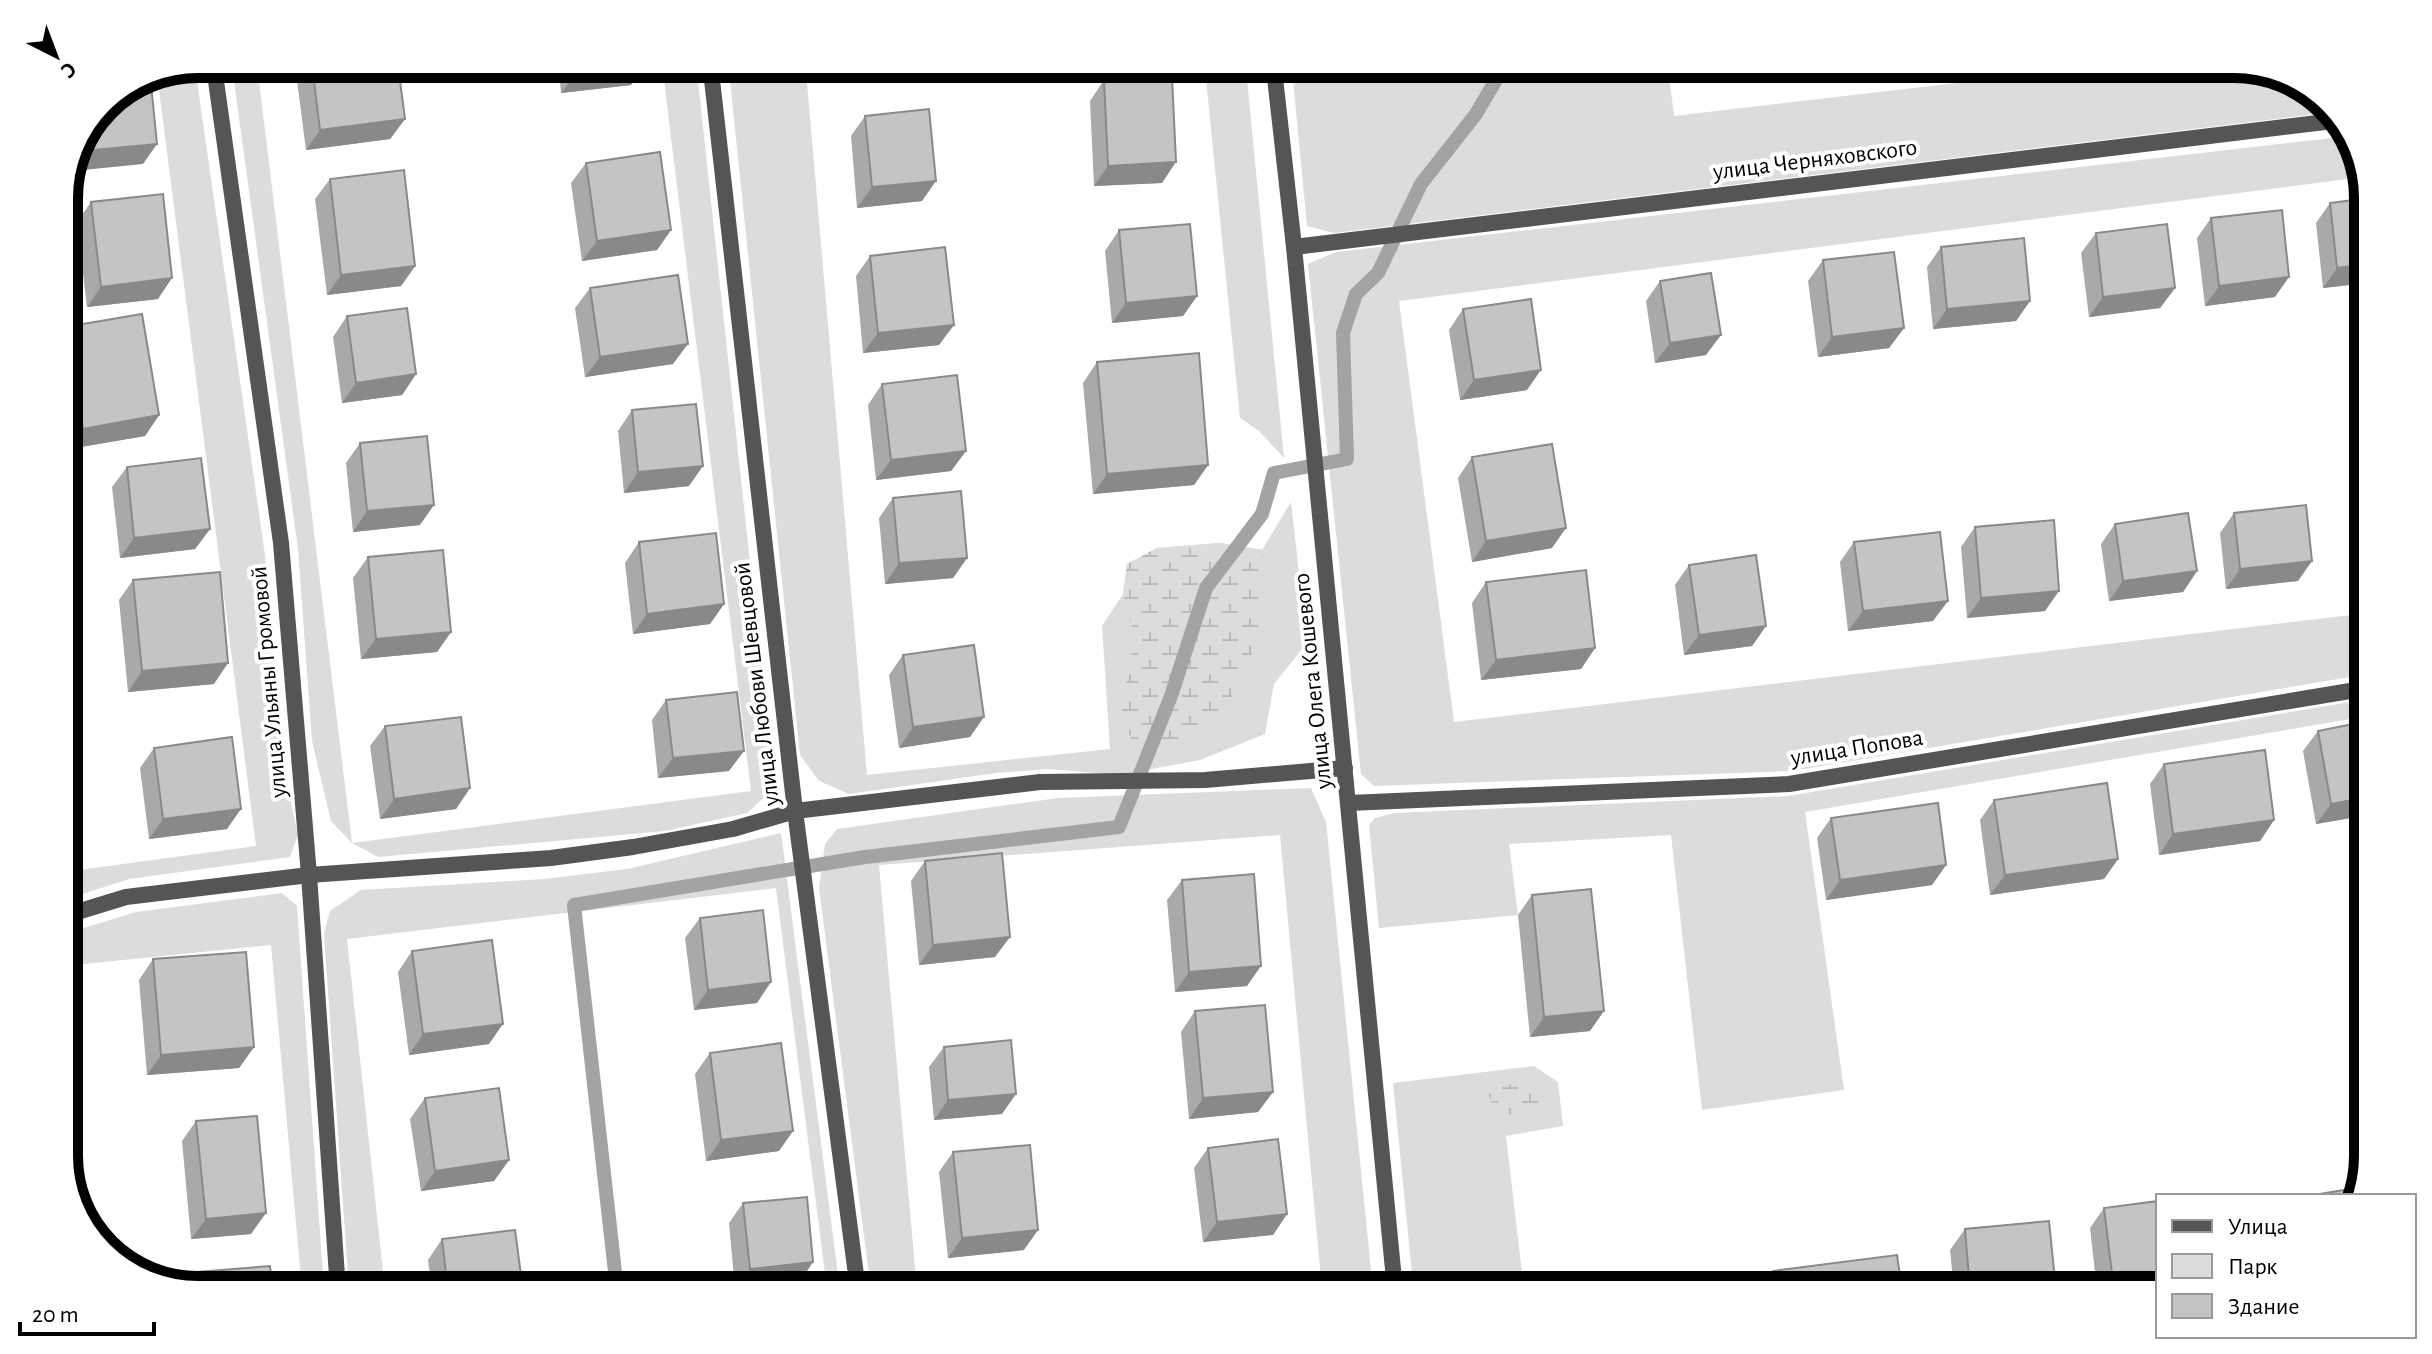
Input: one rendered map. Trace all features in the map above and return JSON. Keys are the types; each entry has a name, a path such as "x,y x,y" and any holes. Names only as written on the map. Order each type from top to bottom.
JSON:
{"street":[{"name":"улица Ульяны Громовой","path":"216,78 281,543 309,875 337,1276"},
{"name":"улица Любови Шевцовой","path":"712,78 795,811 856,1276"},
{"name":"улица Олега Кошевого","path":"1275,78 1394,1276"},
{"name":"улица Черняховского","path":"1294,247 2326,122"},
{"name":"улица Попова","path":"1349,803 1789,784 2354,690"},
{"path":"78,912 126,897 309,875 551,858 633,847 733,829 795,811 1040,782 1205,780 1345,768"}],"green space":[{"path":"197,78 265,555 279,749 298,835 290,857 129,879 78,895 78,870 256,846 158,84 174,80"},
{"path":"234,78 259,78 352,843 331,821 312,741 298,549"},
{"path":"664,78 698,78 772,767 766,796 747,813 665,831 378,857 352,843 751,791"},
{"path":"730,78 807,78 867,775 1110,749 1102,626 1123,594 1127,564 1157,548 1220,543 1262,550 1291,502 1307,643 1274,684 1265,734 1200,760 1120,775 1048,769 996,773 849,794 819,781 800,755"},
{"path":"1206,78 1247,78 1284,458 1259,431 1240,418"},
{"path":"1293,78 1669,78 1674,116 1999,78 2250,79 2287,90 2319,114 1334,233 1307,226"},
{"path":"2338,137 2353,178 1399,301 1454,722 2354,615 2354,676 1792,771 1374,786 1361,774 1308,264 1336,252"},
{"path":"1220,543 1263,550 1258,641 1221,720 1164,746 1134,744 1120,716 1135,636 1123,594 1127,564 1157,548"},
{"path":"2354,701 2354,718 1805,812 1844,1090 1702,1110 1671,835 1509,844 1518,915 1379,928 1369,825 1375,818 1394,813 1788,796"},
{"path":"1311,788 1326,822 1372,1276 1321,1276 1280,835 879,865 916,1276 869,1276 819,888 825,844 837,829 1058,798"},
{"path":"781,833 838,1276 825,1276 776,888 347,939 383,1276 348,1276 324,934 330,911 361,890 544,879 627,869"},
{"path":"282,893 297,906 323,1276 301,1276 271,945 78,965 78,930 136,912"},
{"path":"1534,1066 1558,1082 1563,1126 1506,1136 1522,1276 1412,1276 1393,1083"},
{"path":"1512,1084 1537,1087 1540,1115 1506,1114 1495,1106 1487,1089"}],"building":[{"path":"314,78 400,78 405,119 320,130"},
{"path":"1172,78 1176,162 1108,166 1104,80"},
{"path":"151,88 157,144 88,151 103,125 119,108"},
{"path":"929,109 936,181 872,187 865,116"},
{"path":"660,152 671,230 597,241 586,163"},
{"path":"404,170 415,266 341,275 330,179"},
{"path":"163,194 172,278 101,287 91,202"},
{"path":"2354,200 2354,266 2337,268 2330,203"},
{"path":"2282,210 2289,277 2219,286 2211,218"},
{"path":"1190,224 1197,296 1126,303 1119,230"},
{"path":"2167,224 2175,288 2103,297 2096,233"},
{"path":"2024,238 2030,301 1947,309 1941,247"},
{"path":"945,247 954,325 878,333 870,256"},
{"path":"1894,252 1904,328 1832,337 1823,260"},
{"path":"1711,273 1721,335 1670,343 1660,281"},
{"path":"678,275 688,344 600,357 590,288"},
{"path":"1531,299 1541,370 1474,380 1463,309"},
{"path":"407,308 416,374 356,383 347,316"},
{"path":"142,314 159,415 83,429 78,401 78,325"},
{"path":"1199,353 1208,465 1107,474 1097,362"},
{"path":"957,375 966,451 891,460 882,384"},
{"path":"696,404 703,466 638,472 632,410"},
{"path":"427,436 434,505 367,511 360,443"},
{"path":"1552,444 1566,528 1486,541 1472,457"},
{"path":"201,458 210,529 134,538 127,467"},
{"path":"961,491 967,558 899,563 893,498"},
{"path":"2306,505 2312,561 2240,569 2234,513"},
{"path":"2188,513 2197,571 2123,581 2115,524"},
{"path":"2054,520 2059,591 1981,598 1975,527"},
{"path":"1940,532 1948,601 1863,611 1854,542"},
{"path":"716,533 724,604 647,614 639,542"},
{"path":"443,550 451,632 376,639 368,557"},
{"path":"1756,555 1766,626 1699,635 1689,565"},
{"path":"1586,570 1595,648 1496,660 1486,582"},
{"path":"220,572 228,663 142,671 133,580"},
{"path":"974,645 984,717 913,727 903,655"},
{"path":"737,692 744,751 673,758 666,700"},
{"path":"461,717 470,788 394,799 385,726"},
{"path":"2354,724 2354,800 2331,804 2318,731"},
{"path":"232,737 241,809 163,819 154,748"},
{"path":"2265,750 2274,820 2173,834 2164,764"},
{"path":"2107,783 2118,859 2005,875 1994,800"},
{"path":"1938,803 1946,865 1840,880 1831,818"},
{"path":"1002,853 1010,937 933,945 925,861"},
{"path":"1254,874 1261,966 1189,972 1182,880"},
{"path":"1591,889 1604,1011 1544,1017 1532,895"},
{"path":"763,910 771,982 708,990 700,918"},
{"path":"492,940 503,1024 423,1034 412,951"},
{"path":"246,952 254,1047 161,1055 153,959"},
{"path":"1265,1005 1273,1092 1203,1098 1195,1011"},
{"path":"1011,1040 1016,1094 948,1100 944,1047"},
{"path":"781,1043 793,1131 721,1140 710,1053"},
{"path":"499,1088 509,1160 435,1171 425,1098"},
{"path":"257,1116 266,1213 206,1219 196,1121"},
{"path":"1278,1139 1287,1214 1217,1222 1208,1148"},
{"path":"1030,1145 1038,1230 962,1238 953,1152"},
{"path":"2349,1189 2347,1194 2320,1194"},
{"path":"807,1197 813,1262 750,1269 743,1203"},
{"path":"2156,1201 2156,1276 2112,1276 2104,1208"},
{"path":"2049,1221 2055,1276 1969,1276 1965,1229"},
{"path":"515,1230 521,1276 446,1276 442,1239"},
{"path":"1897,1255 1900,1276 1774,1276 1773,1271"},
{"path":"270,1266 271,1276 198,1276 197,1272"}],"waterway":[{"path":"615,1276 574,905 865,857 1119,827 1171,696 1206,588 1262,514 1274,473 1347,459 1343,333 1356,294 1378,273 1421,184 1476,114 1497,78"}]}
